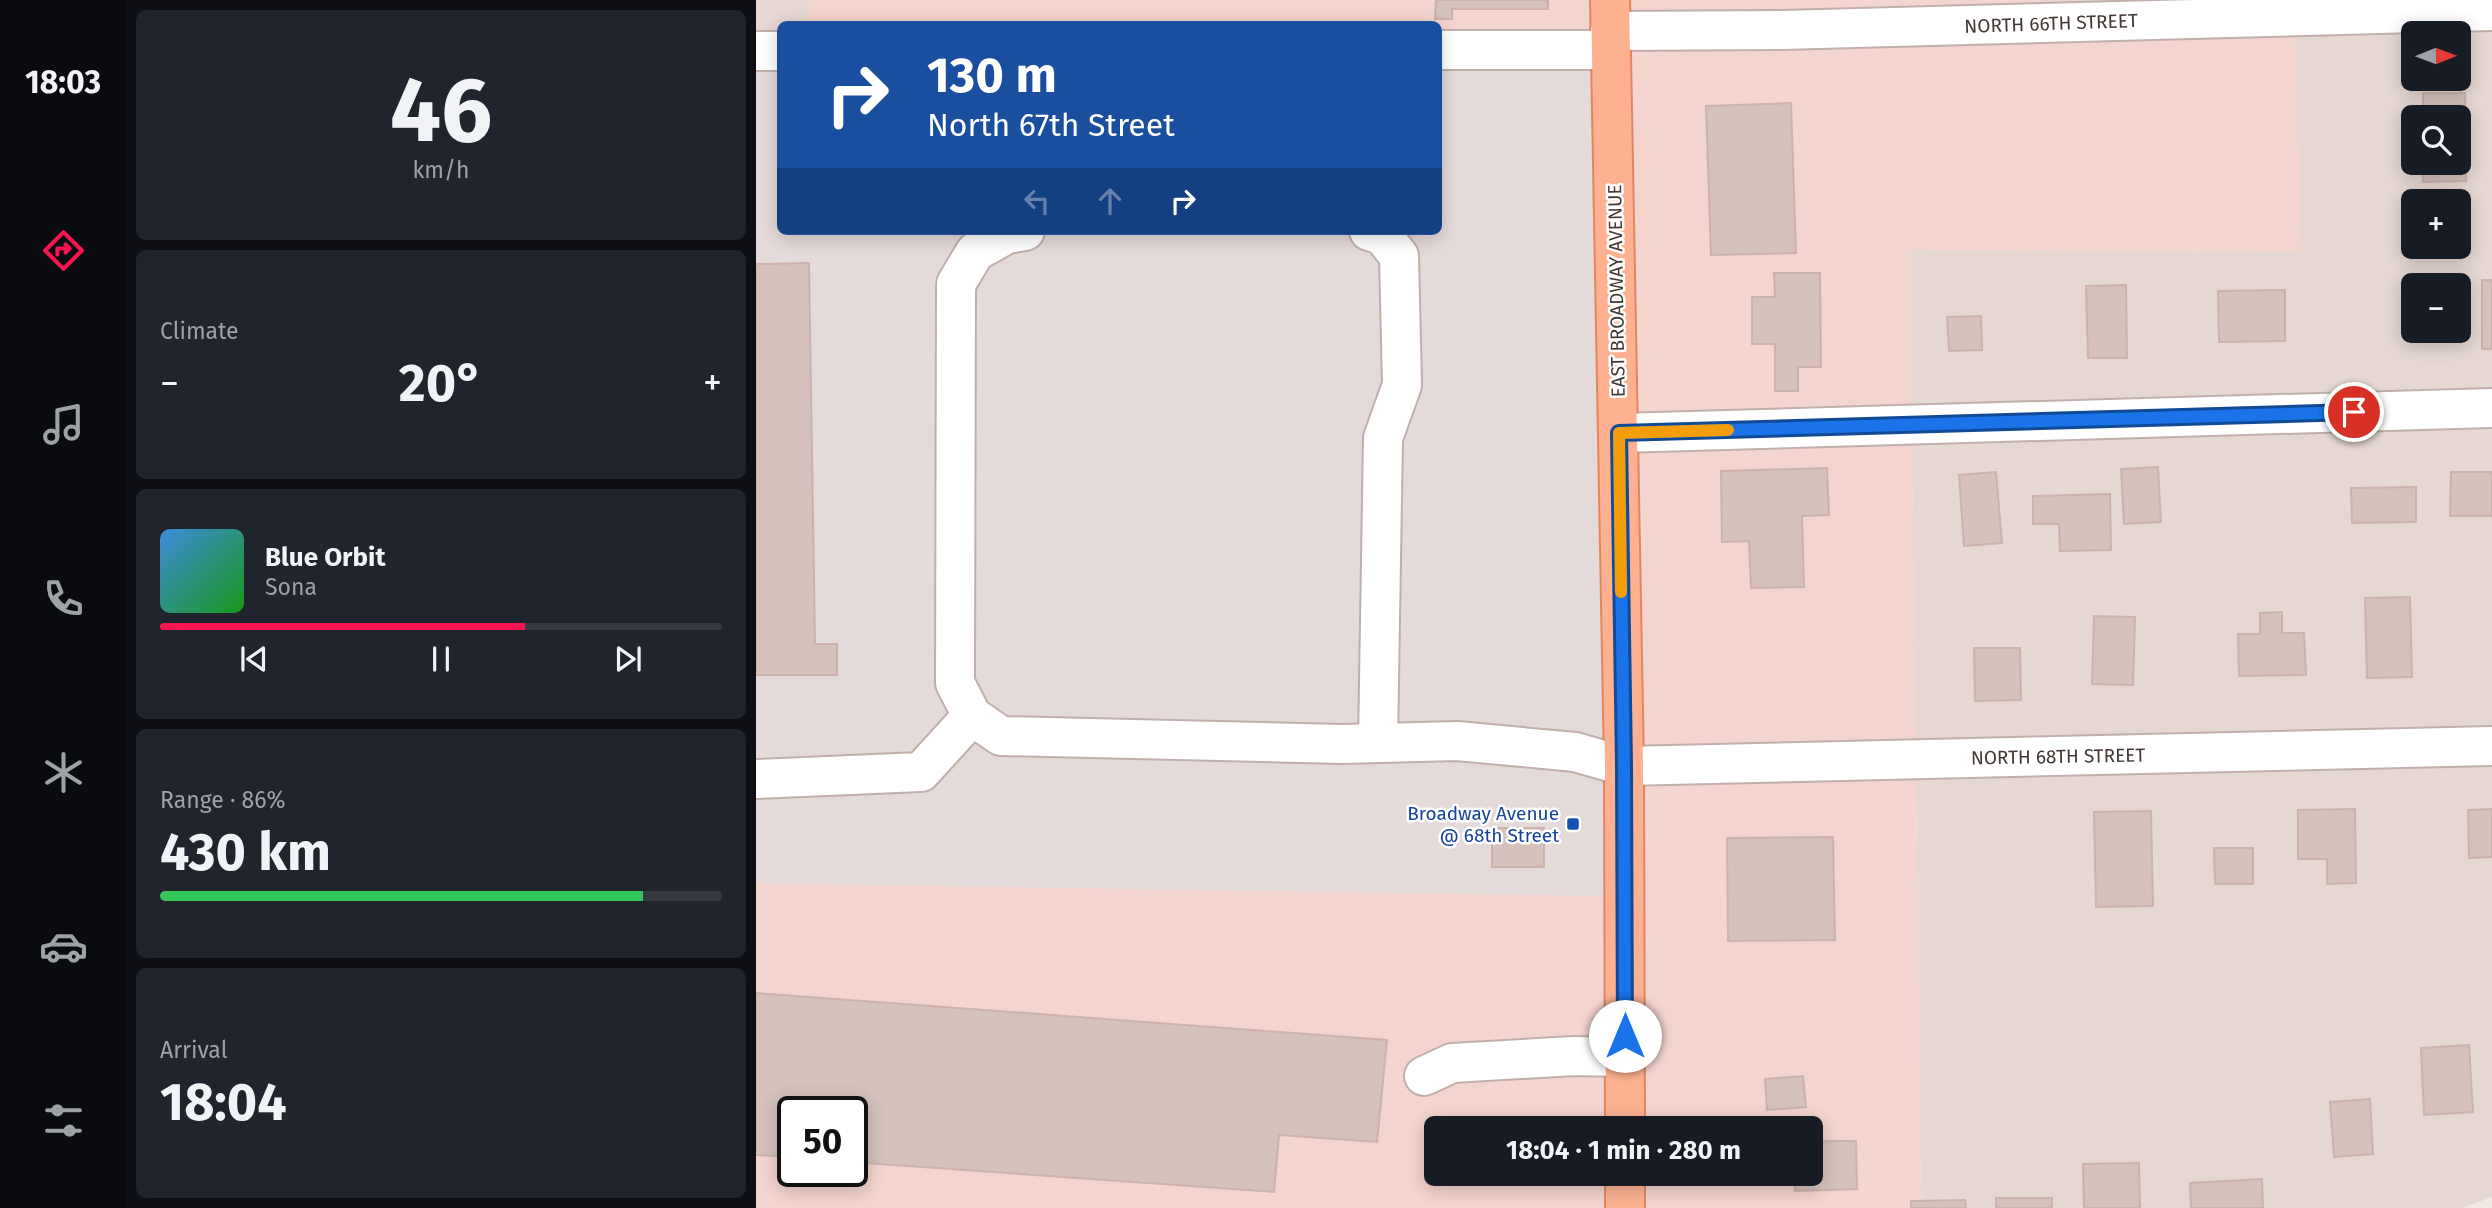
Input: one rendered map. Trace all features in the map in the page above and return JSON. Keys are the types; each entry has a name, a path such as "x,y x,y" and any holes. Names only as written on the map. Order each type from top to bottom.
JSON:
{"main road":[{"name":"EAST BROADWAY AVENUE","path":"1610,27 1624,766 1625,1116"},
{"path":"1625,1186 1625,1208"}],"street":[{"name":"NORTH 66TH STREET","path":"1442,49 1610,27 1782,30 2492,11"},
{"path":"756,51 777,51"},
{"path":"756,779 921,772 972,716 955,683 956,284 975,252 1005,235"},
{"path":"1378,743 1383,438 1402,385 1399,256 1383,235"},
{"path":"1619,433 2492,408"},
{"name":"NORTH 68TH STREET","path":"972,716 1001,736 1342,744 1436,740 1508,744 1576,752 1624,766 2492,746"},
{"path":"1424,1076 1452,1063 1574,1056 1625,1057"}],"shaded area":[{"path":"756,0 807,0 809,21 777,21 777,35 756,35"},
{"path":"807,0 1592,0 1592,34 1442,34 1442,21 809,21"},
{"path":"1629,0 2042,0 2042,7 1629,14"},
{"path":"2042,0 2287,0 2042,7"},
{"path":"2492,27 2492,392 1911,407 1909,250 2301,252 2295,33 2401,30 2401,91 2471,91 2471,28"},
{"path":"2295,33 2302,252 1910,250 1911,407 1637,416 1629,47"},
{"path":"1442,67 1593,67 1606,896 756,883 756,68 777,68 777,235 1442,235"},
{"path":"2492,425 2492,729 1915,743 1912,440"},
{"path":"1912,440 1915,743 1643,749 1637,449"},
{"path":"2492,762 2492,1197 2462,1208 1921,1208 1916,776"},
{"path":"1916,776 1921,1208 1643,1208 1643,1186 1823,1186 1823,1116 1643,1116 1643,782"},
{"path":"756,883 1606,896 1606,1116 1424,1116 1424,1186 1606,1186 1606,1208 756,1208"}],"building":[{"path":"1436,0 1548,0 1548,9 1452,9 1452,19 1435,19"},
{"path":"2423,93 2465,93 2465,105 2423,105"},
{"path":"1791,103 1796,253 1711,255 1706,106"},
{"path":"2423,175 2466,175 2466,181 2423,182"},
{"path":"809,263 815,644 837,644 837,675 756,675 756,264"},
{"path":"1774,273 1820,273 1821,367 1798,367 1798,391 1775,391 1775,344 1752,344 1752,297 1775,297"},
{"path":"2482,280 2492,280 2492,349 2482,349"},
{"path":"2126,285 2127,358 2088,358 2086,286"},
{"path":"2285,290 2285,341 2219,342 2218,291"},
{"path":"1981,316 1982,350 1949,351 1947,317"},
{"path":"2158,467 2161,522 2124,524 2121,469"},
{"path":"1827,468 1829,515 1802,516 1804,587 1751,588 1749,541 1722,542 1721,471"},
{"path":"1996,472 2002,543 1964,546 1959,475"},
{"path":"2451,472 2492,472 2492,516 2450,516"},
{"path":"2416,487 2416,522 2352,523 2351,488"},
{"path":"2110,494 2111,550 2060,551 2059,524 2033,524 2033,496"},
{"path":"2410,597 2412,677 2367,678 2365,598"},
{"path":"2282,612 2282,633 2304,633 2306,675 2239,676 2238,634 2260,634 2260,613"},
{"path":"2094,616 2135,617 2133,685 2092,684"},
{"path":"1974,648 2020,648 2021,700 1975,701"},
{"path":"2355,809 2356,883 2327,884 2327,859 2298,859 2298,810"},
{"path":"2492,809 2492,857 2469,858 2468,810"},
{"path":"2151,811 2153,906 2096,907 2094,812"},
{"path":"1492,828 1544,828 1544,867 1492,867"},
{"path":"1833,837 1835,940 1728,941 1727,838"},
{"path":"2214,848 2253,848 2253,884 2215,884"},
{"path":"756,993 1387,1040 1377,1142 1279,1135 1274,1192 868,1163 868,1096 777,1096 777,1156 756,1155"},
{"path":"2469,1045 2473,1112 2424,1115 2421,1048"},
{"path":"1803,1076 1806,1107 1767,1110 1765,1079"},
{"path":"2370,1099 2373,1154 2334,1157 2330,1102"},
{"path":"1823,1141 1856,1141 1857,1189 1795,1191 1795,1186 1823,1186"},
{"path":"2139,1163 2140,1208 2084,1208 2083,1164"},
{"path":"2262,1179 2263,1208 2191,1208 2190,1183"},
{"path":"1996,1198 2052,1198 2052,1208 1996,1208"},
{"path":"1965,1200 1966,1208 1911,1208 1911,1201"}],"slow traffic":[{"path":"1621,592 1619,433 1728,430"}],"place":[{"name":"Broadway Avenue @ 68th Street","path":"1573,824"}],"route":[{"path":"1625,1036 1619,433 2354,412"}]}
